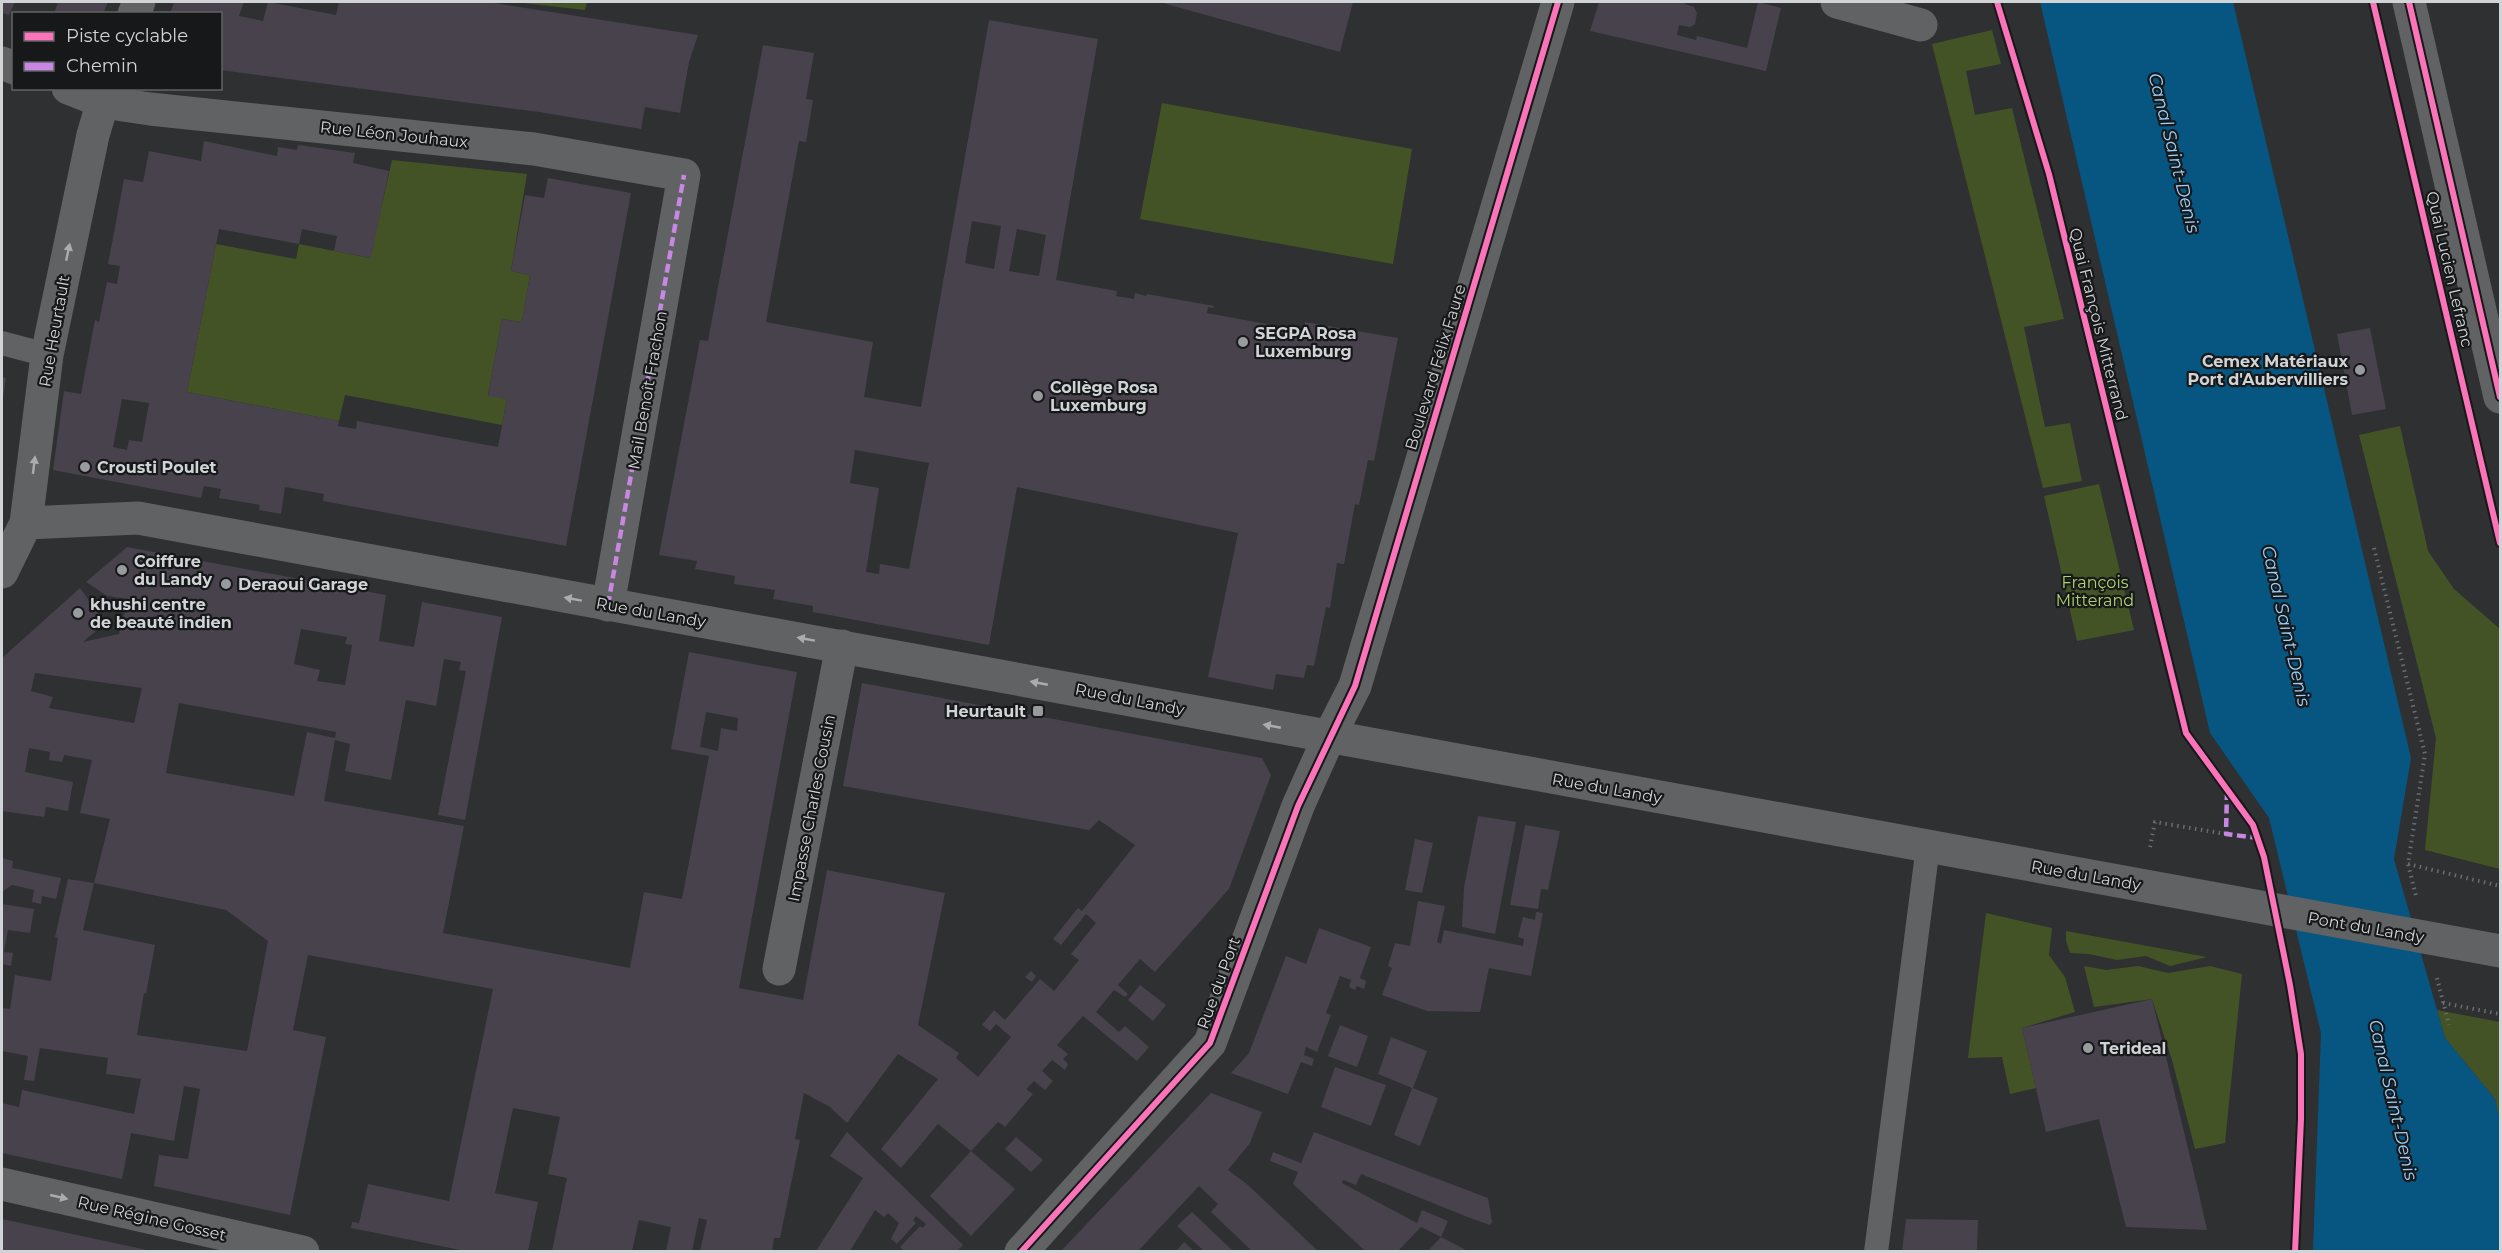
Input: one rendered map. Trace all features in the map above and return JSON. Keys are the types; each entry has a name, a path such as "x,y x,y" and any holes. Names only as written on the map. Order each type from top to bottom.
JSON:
{"street":[{"name":"Boulevard Félix Faure","path":"1329,737 1355,686 1558,2"},
{"path":"1837,2 1921,25"},
{"name":"Quai Lucien Lefranc","path":"2409,2 2500,397"},
{"name":"Rue Léon Jouhaux","path":"79,90 534,149 684,175"},
{"name":"Rue Heurtault","path":"2,572 26,523 47,355 93,135 105,95"},
{"name":"Mail Benoît Frachon","path":"608,605 684,175"},
{"name":"Rue du Landy","path":"26,523 138,518 2231,902"},
{"name":"Impasse Charles Cousin","path":"779,969 842,646"},
{"name":"Rue du Port","path":"1020,1251 1210,1043 1298,806 1329,737"},
{"name":"Pont du Landy","path":"2231,902 2500,951"},
{"name":"Rue Régine Gosset","path":"2,1184 303,1251"}],"lane":[{"path":"2,343 47,355"},
{"path":"1876,1251 1928,846"}],"path":[{"path":"2373,548 2425,754 2408,864 2419,907"},
{"path":"2155,822 2226,834"},
{"path":"2408,864 2500,886"},
{"path":"2435,971 2449,1025"},
{"path":"2443,1003 2500,1014"}],"green space":[{"path":"514,2 587,2 585,10"},
{"path":"1992,30 2001,64 1966,71 1975,115 2012,108 2064,319 2024,327 2045,427 2070,423 2082,481 2043,488 1932,44"},
{"path":"1162,103 1412,149 1393,264 1140,219"},
{"path":"392,160 527,174 511,271 530,275 522,322 502,319 488,395 507,399 502,425 345,395 339,421 187,392 216,244 296,259 299,244 370,258"},
{"path":"2400,426 2428,551 2454,589 2500,629 2500,869 2425,850 2436,738 2359,435"},
{"name":"François Mitterand","path":"2099,484 2134,630 2077,641 2044,496"},
{"path":"1986,913 2052,928 2049,955 2065,977 2075,1012 2022,1028 2036,1088 2010,1094 2002,1057 1968,1058"},
{"path":"2066,931 2207,957 2170,966 2146,956 2117,960 2089,954 2070,953"},
{"path":"2084,966 2106,970 2138,966 2168,973 2210,966 2242,974 2225,1143 2195,1149 2172,1060 2152,999 2094,1007"},
{"path":"2437,1010 2500,1022 2500,1121 2495,1099 2445,1038"}],"water":[{"name":"Canal Saint-Denis","path":"2040,2 2233,2 2411,758 2394,859 2445,1038 2495,1099 2500,1121 2500,1251 2313,1251 2321,1033 2269,818 2210,733"}],"building":[{"path":"2,2 15,2 9,15 2,13"},
{"path":"58,2 108,2 104,12 55,12"},
{"path":"174,2 244,2 239,16 263,21 268,2 336,15 339,2 488,2 698,35 689,62 680,113 645,107 641,129 539,112 222,70 222,12 171,12"},
{"path":"1159,2 1353,2 1340,52"},
{"path":"1599,2 1685,2 1694,7 1697,13 1695,24 1690,27 1679,25 1677,35 1696,40 1697,36 1747,48 1758,2 1781,8 1766,71 1590,31"},
{"path":"989,20 1098,39 1056,280 1117,291 1116,296 1134,299 1135,293 1146,296 1147,294 1214,306 1213,308 1208,307 1207,313 1304,331 1305,322 1398,338 1374,461 1368,460 1359,505 1355,504 1344,564 1337,563 1330,608 1326,607 1314,666 1307,665 1304,678 1276,674 1273,690 1208,677 1238,533 1017,487 989,645 813,612 813,606 773,599 775,590 734,584 735,576 695,569 697,561 659,555 700,340 708,341 763,45 814,53 806,99 813,100 806,142 799,141 766,322 873,342 864,397 921,407","holes":["972,221 1001,226 994,269 965,263","1017,229 1046,235 1039,276 1009,271","855,450 929,463 909,569 880,564 879,574 866,572 879,488 850,483"]},
{"path":"204,141 277,156 278,147 297,150 298,145 355,153 353,163 389,171 371,258 334,251 337,236 302,229 299,244 219,229 187,392 339,421 338,426 356,429 357,421 498,447 507,399 488,396 502,319 522,322 530,275 511,271 525,195 544,198 548,178 631,193 566,546 323,501 324,494 285,487 281,514 259,510 260,505 219,498 221,489 204,486 201,498 53,470 64,391 81,394 95,320 99,322 107,282 117,284 120,266 108,264 124,179 143,182 149,151 201,161","holes":["122,399 149,403 142,442 129,440 127,450 113,447"]},
{"path":"2370,328 2386,409 2352,415 2337,334"},
{"path":"2,377 6,378 3,398 2,398"},
{"path":"127,547 386,595 379,641 414,647 422,602 502,617 465,820 438,815 466,671 459,670 461,662 444,659 436,706 406,700 391,780 345,771 350,744 335,740 324,801 464,826 443,933 630,968 644,892 682,899 709,756 671,749 689,652 797,672 739,988 803,1000 827,870 945,893 918,1025 959,1053 956,1058 978,1077 1011,1037 996,1024 990,1031 982,1025 994,1010 1005,1020 1040,979 1054,991 1079,960 1071,954 1096,923 1086,914 1061,945 1053,939 1078,908 1082,911 1135,845 1099,820 1089,830 843,786 862,683 1262,758 1271,775 1229,889 1155,972 1140,959 1118,985 1128,994 1125,997 1114,990 1096,1012 1119,1032 1125,1026 1149,1047 1137,1061 1083,1016 1057,1045 1068,1054 1063,1059 1068,1064 1065,1070 1052,1060 1042,1071 1053,1081 1045,1090 1034,1081 1026,1089 1033,1094 1005,1127 998,1122 971,1151 938,1124 901,1168 881,1149 938,1079 898,1054 847,1123 830,1107 804,1093 795,1139 800,1140 780,1238 774,1238 772,1251 700,1251 707,1220 699,1218 692,1251 666,1251 671,1227 639,1220 632,1251 552,1251 567,1178 548,1174 560,1117 513,1108 495,1193 538,1202 528,1251 465,1251 351,1228 352,1222 359,1223 368,1184 449,1201 493,989 308,955 293,1030 326,1037 290,1215 154,1186 159,1155 188,1159 200,1089 184,1086 174,1141 131,1133 122,1179 2,1153 2,1103 19,1107 22,1090 134,1114 141,1079 106,1074 108,1058 40,1048 34,1081 24,1080 28,1056 2,1051 2,1008 10,1009 15,975 51,981 58,938 55,937 68,879 94,883 110,819 80,813 92,760 64,755 62,762 49,760 50,752 29,748 25,772 73,782 68,811 46,807 44,817 2,811 2,658 80,588 105,623 83,642 119,634 128,599 107,596 86,582","holes":["301,629 347,637 345,644 352,645 345,685 317,681 320,670 294,664","35,673 142,688 134,723 49,708 53,697 31,691","179,703 336,732 335,738 307,732 294,796 166,773","706,712 738,718 737,731 721,728 718,751 700,747","94,883 226,910 268,941 247,1051 137,1035 155,945 83,930"]},
{"path":"1478,816 1516,822 1495,934 1462,927 1464,887"},
{"path":"1525,825 1560,831 1548,890 1541,889 1538,909 1510,905"},
{"path":"1415,839 1433,843 1422,893 1405,890"},
{"path":"2,858 13,861 12,868 61,878 56,899 42,896 41,904 32,902 34,890 12,885 2,892"},
{"path":"1418,901 1445,906 1437,942 1441,944 1444,930 1523,946 1524,939 1518,937 1523,917 1535,920 1536,912 1543,913 1531,976 1489,968 1480,1012 1427,1011 1382,995 1392,968 1388,966 1395,943 1410,946"},
{"path":"2,904 34,909 30,933 8,930 4,952 13,953 11,966 2,964"},
{"path":"1319,928 1371,947 1360,978 1366,981 1364,989 1357,986 1355,990 1349,987 1351,980 1340,976 1326,1013 1331,1015 1317,1052 1306,1047 1304,1055 1314,1059 1312,1066 1301,1062 1288,1094 1231,1073 1249,1053 1286,956 1306,964"},
{"path":"1031,971 1036,976 1032,982 1025,977"},
{"path":"1140,985 1166,1005 1153,1021 1128,1000"},
{"path":"2152,999 2207,1230 2126,1227 2099,1119 2046,1132 2022,1028"},
{"path":"1340,1025 1368,1036 1357,1067 1328,1056"},
{"path":"1391,1037 1427,1051 1413,1088 1438,1098 1420,1146 1394,1135 1412,1088 1378,1074"},
{"path":"1335,1067 1386,1085 1371,1126 1321,1107"},
{"path":"1211,1093 1262,1112 1250,1143 1228,1170 1248,1185 1318,1251 1252,1251 1211,1212 1218,1204 1199,1186 1138,1251 1061,1251"},
{"path":"847,1132 963,1245 957,1251 904,1251 900,1247 920,1226 923,1228 926,1224 916,1216 913,1220 916,1223 897,1244 891,1239 899,1223 888,1213 884,1217 875,1210 850,1251 816,1251 863,1178 830,1156"},
{"path":"1314,1132 1488,1198 1492,1222 1490,1225 1470,1218 1361,1174 1356,1185 1343,1180 1342,1183 1417,1223 1422,1210 1448,1221 1441,1237 1421,1227 1398,1251 1365,1251 1293,1184 1298,1172 1270,1161 1273,1152 1301,1163"},
{"path":"1016,1137 1043,1160 1031,1172 1005,1149"},
{"path":"971,1151 1015,1189 971,1236 930,1196"},
{"path":"1192,1212 1233,1251 1204,1251 1177,1226"},
{"path":"2,1219 152,1251 2,1251"},
{"path":"1906,1219 1978,1220 1977,1251 1902,1251"},
{"path":"1441,1237 1466,1250 1428,1251"},
{"path":"1184,1242 1194,1251 1176,1251"}],"marked path":[{"path":"608,605 684,175"},
{"path":"2227,791 2226,834 2258,838"}],"cycle path":[{"path":"1021,1252 1210,1043 1298,806 1355,686 1558,2"},
{"name":"Quai François Mitterrand","path":"1997,2 2049,174 2186,733 2253,825 2264,857 2290,985 2301,1054 2301,1119 2295,1252"},
{"path":"2373,2 2500,543"},
{"path":"2409,2 2500,397"}],"place":[{"name":"SEGPA Rosa Luxemburg","path":"1243,342"},
{"name":"Cemex Matériaux Port d'Aubervilliers","path":"2360,370"},
{"name":"Collège Rosa Luxemburg","path":"1038,396"},
{"name":"Crousti Poulet","path":"85,467"},
{"name":"Coiffure du Landy","path":"122,570"},
{"name":"Deraoui Garage","path":"226,584"},
{"name":"khushi centre de beauté indien","path":"78,613"},
{"name":"Heurtault","path":"1038,711"},
{"name":"Terideal","path":"2088,1048"}]}
